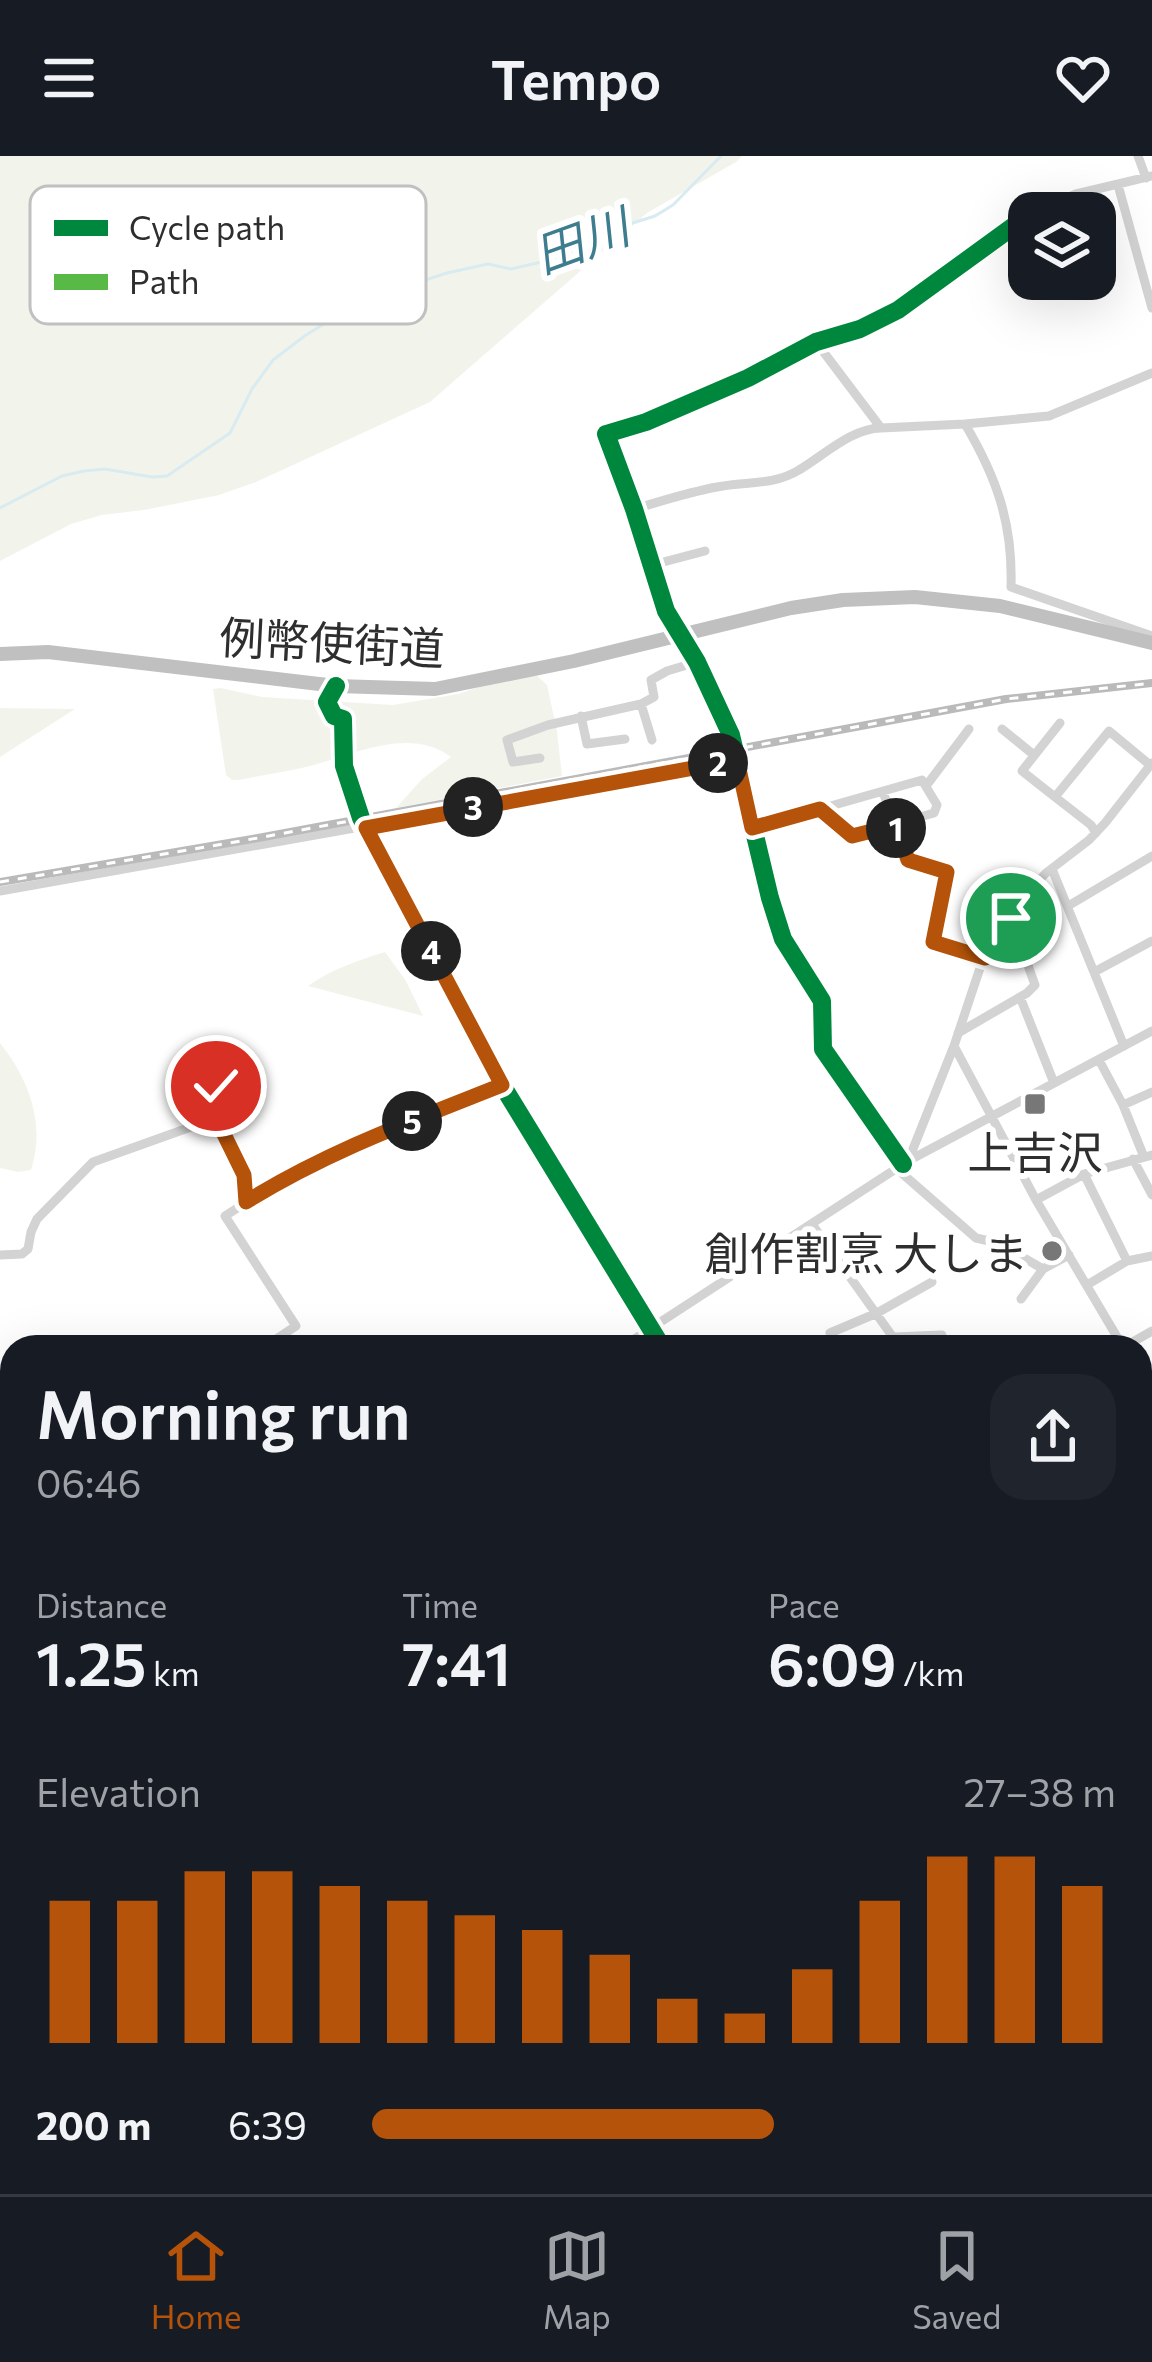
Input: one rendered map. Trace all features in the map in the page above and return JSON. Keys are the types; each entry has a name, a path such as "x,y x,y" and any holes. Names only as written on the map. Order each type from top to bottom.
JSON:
{"highway":[{"name":"例幣使街道","path":"0,654 47,652 336,686 435,689 791,608 843,600 915,598 1000,606 1152,640"}],"street":[{"path":"1085,192 1149,177 1138,156"},
{"path":"1118,185 1152,308"},
{"path":"1008,230 898,310 860,329 816,342 748,378 646,422 605,434 666,611 697,662 731,735 783,939 822,1001 823,1049 903,1165 976,1238 998,1243 1042,1269"},
{"path":"816,342 881,428"},
{"path":"634,508 720,486 775,481 873,427 1049,416 1152,373"},
{"path":"965,424 999,493 1009,527 1011,587 1152,640"},
{"path":"652,565 705,551"},
{"path":"539,758 513,762 507,740 581,716 641,704 654,697 651,680 697,662"},
{"path":"336,686 327,702 334,716 343,719 344,766 366,828 502,1085 655,1335"},
{"path":"641,704 652,740"},
{"path":"581,716 587,744 625,739"},
{"path":"1060,723 1022,770 1096,833"},
{"path":"926,786 969,729"},
{"path":"1002,729 1034,754"},
{"path":"903,1165 985,958 1030,890 1096,833 1151,764 1109,730 1054,797"},
{"path":"0,891 737,760"},
{"path":"752,828 922,780 938,805 934,813 852,836 820,809"},
{"path":"883,792 908,860 947,872 933,942 985,958"},
{"path":"1068,906 1152,856"},
{"path":"1052,869 1124,1046"},
{"path":"956,1040 1035,985 1011,918"},
{"path":"1096,970 1152,941"},
{"path":"1020,998 1054,1083"},
{"path":"641,1335 903,1165 1152,1031"},
{"path":"956,1040 1036,1200 1117,1335"},
{"path":"1099,1060 1123,1105 1152,1195"},
{"path":"282,1335 296,1326 225,1216 355,1143 502,1085"},
{"path":"216,1086 216,1118 244,1175 246,1202"},
{"path":"1123,1105 1152,1091"},
{"path":"0,1255 22,1254 28,1249 37,1219 93,1162 216,1118"},
{"path":"1036,1200 1084,1174 1143,1157"},
{"path":"1084,1174 1127,1261"},
{"path":"812,1225 892,1335"},
{"path":"1021,1299 1042,1269 1069,1255"},
{"path":"1087,1285 1127,1261 1152,1256"},
{"path":"831,1335 932,1282"}],"shaded area":[{"path":"0,156 742,156 647,213 430,402 256,482 219,495 71,524 0,561"},
{"path":"531,670 547,685 562,776 396,808 451,757 435,748 401,743 239,780 226,775 213,689 262,697 393,705 458,694"},
{"path":"0,708 75,709 0,757"},
{"path":"385,952 423,1016 308,986 335,970"},
{"path":"0,1043 32,1103 37,1136 31,1170 0,1168"}],"waterway":[{"name":"田川","path":"426,280 488,264 511,269 559,258 585,238 655,216 673,205 721,156"},
{"name":"田川","path":"0,508 62,476 84,471 167,476 230,433 273,360 324,324"}],"railway":[{"path":"0,882 1006,699 1152,683"}],"cycle path":[{"path":"903,1164 823,1049 822,1001 783,939 731,735 697,662 666,611 606,434 646,422 748,378 816,342 860,329 898,310 1008,230"},
{"path":"336,686 327,702 334,716 343,719 344,766 361,818 502,1085 655,1335"}],"place":[{"name":"上吉沢","path":"1035,1104"},
{"name":"創作割烹 大しま","path":"1052,1251"}],"route":[{"path":"216,1086 216,1118 244,1175 246,1202 355,1143 502,1085 366,828 737,760 752,828 820,809 852,836 896,825 908,860 947,872 933,942 985,958 1011,918"}]}
